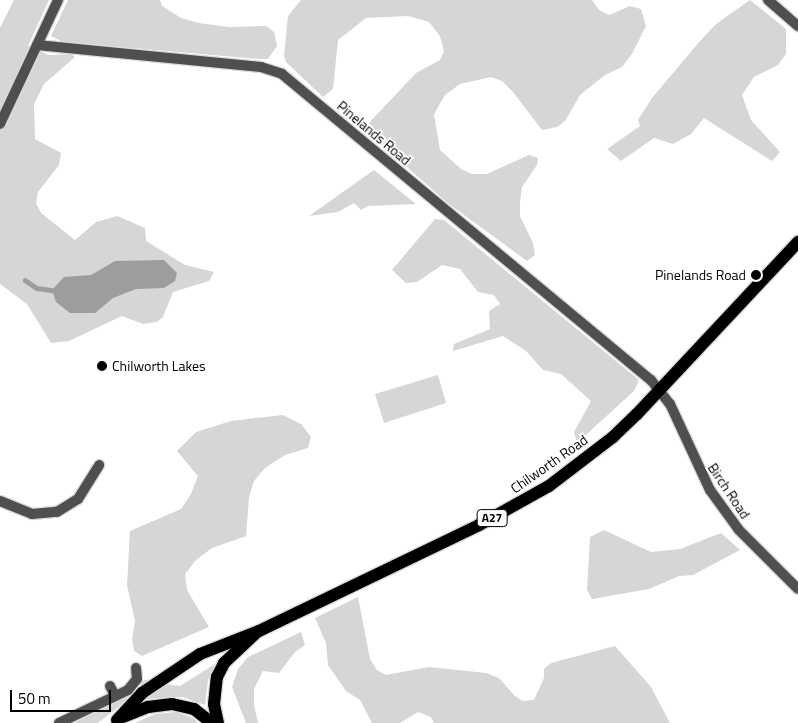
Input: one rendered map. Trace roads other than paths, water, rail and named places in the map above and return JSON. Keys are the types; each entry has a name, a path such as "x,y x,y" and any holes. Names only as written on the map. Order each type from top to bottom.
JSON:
{"main road":[{"name":"Chilworth Road","path":"115,721 142,693 182,664 220,644 259,630 518,505 613,437 661,391 798,242"},
{"name":"Chilworth Road","path":"218,723 214,692 220,670 259,630"},
{"name":"A27","path":"115,721 148,707 172,704 194,709 212,723"}],"street":[{"path":"0,124 58,0"},
{"path":"768,0 798,26"},
{"name":"Pinelands Road","path":"37,45 261,67 282,74 661,391"},
{"name":"Birch Road","path":"661,391 710,490 739,530 798,590"},
{"path":"0,501 32,514 57,512 78,499 99,465"},
{"path":"59,723 114,696 135,683 136,668"},
{"path":"110,686 114,696"}],"waterway":[{"path":"25,280 37,288 52,290"}],"place":[{"name":"Pinelands Road","path":"756,275"},
{"name":"Chilworth Lakes","path":"102,366"}]}
